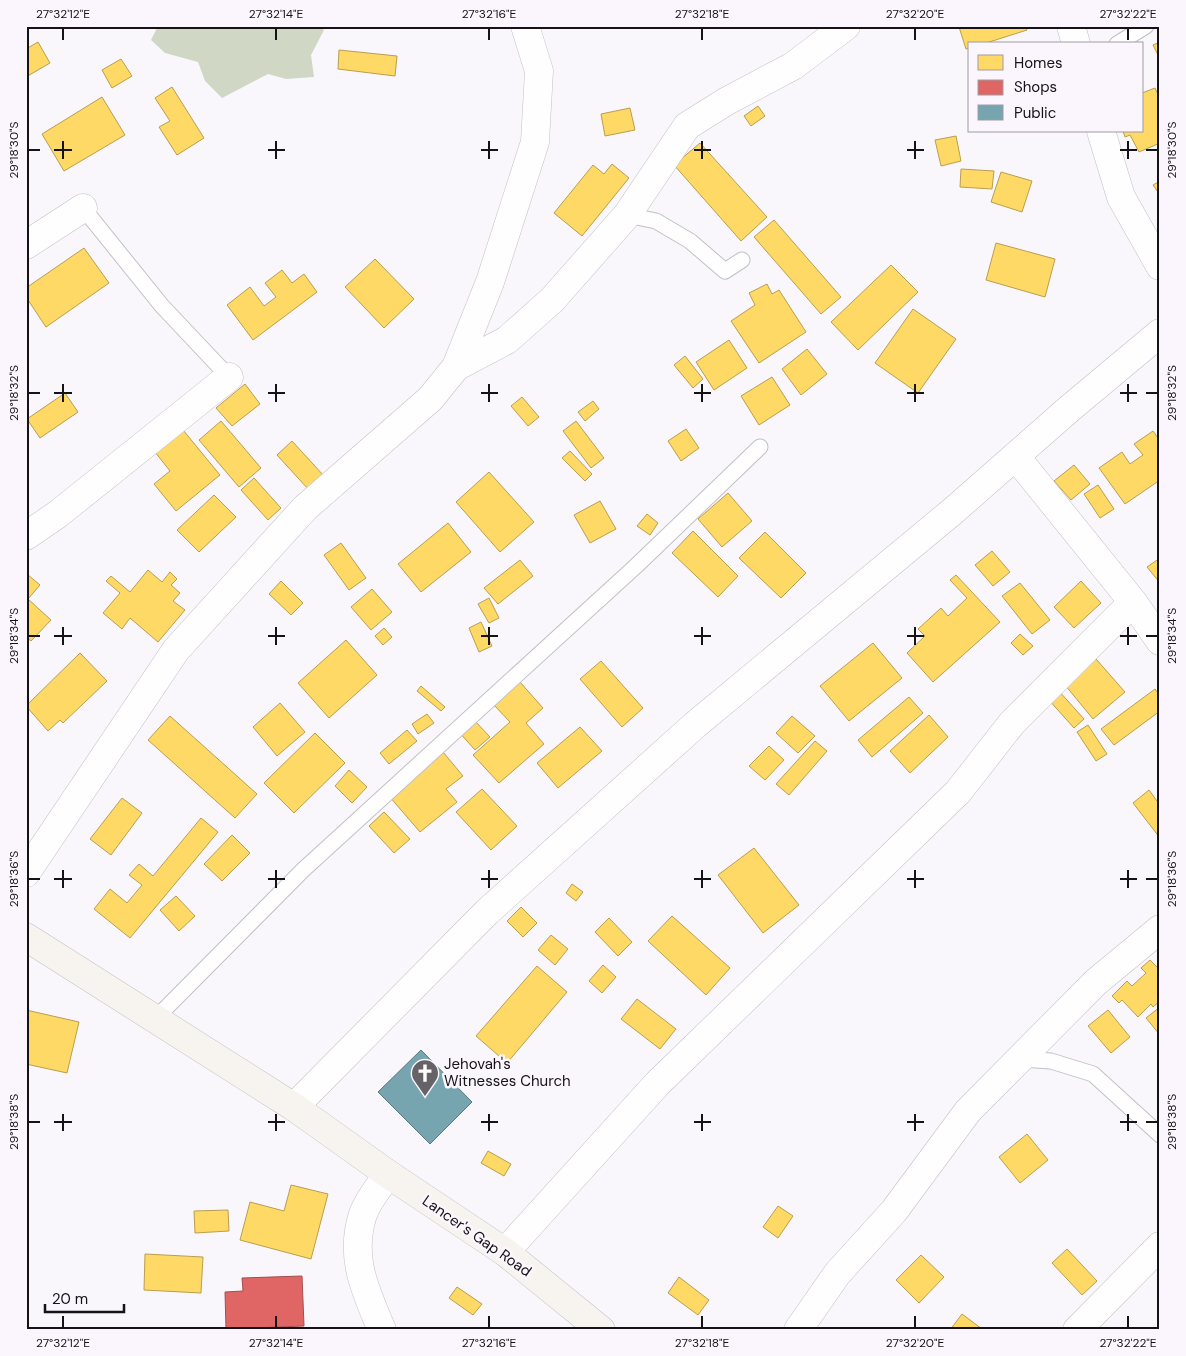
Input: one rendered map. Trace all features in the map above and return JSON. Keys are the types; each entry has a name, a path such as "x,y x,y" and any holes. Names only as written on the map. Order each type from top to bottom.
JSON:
{"main road":[{"name":"Lancer's Gap Road","path":"26,937 294,1107 388,1174 505,1252 601,1330"}],"street":[{"path":"26,873 176,650 304,508 430,399 456,366 490,282 535,142 539,71 525,26"},
{"path":"456,366 507,340 552,300 627,215 687,126 727,101 793,66 820,34 846,26"},
{"path":"1070,26 1075,42"},
{"path":"1101,132 1120,197 1160,266"},
{"path":"26,245 83,208"},
{"path":"294,1107 487,912 695,725 1160,334"},
{"path":"26,536 58,514 229,377"},
{"path":"1016,457 1133,602 1160,641"},
{"path":"505,1252 657,1084 958,792 1012,723 1133,602"},
{"path":"798,1330 837,1274 894,1211 968,1111 1096,982 1160,929"},
{"path":"382,1330 365,1289 356,1247 364,1212 388,1174"},
{"path":"1077,1330 1160,1246"}],"lane":[{"path":"1120,42 1146,26"},
{"path":"83,208 162,306 229,377"},
{"path":"627,215 656,221 690,240 725,271 742,260"},
{"path":"156,1018 303,870 636,566 760,448"},
{"path":"1020,1060 1051,1061 1093,1074 1160,1135"}],"green space":[{"path":"158,26 320,26 324,30 311,55 314,77 286,79 268,74 222,98 205,81 198,62 165,53 151,40"}],"building: Homes":[{"path":"1025,26 1027,30 989,42 968,42 968,48 966,49 959,27"},
{"path":"38,42 50,63 26,77 26,49"},
{"path":"1160,42 1160,59 1153,45"},
{"path":"339,50 397,56 395,76 338,69"},
{"path":"121,59 132,76 112,88 102,70"},
{"path":"172,87 204,138 177,155 159,127 170,121 155,98"},
{"path":"1155,88 1160,99 1160,143 1139,152 1130,135 1125,137 1123,132 1144,132 1144,92"},
{"path":"102,97 125,135 64,171 42,134"},
{"path":"758,106 765,116 751,126 744,116"},
{"path":"630,108 635,130 605,136 601,114"},
{"path":"956,136 961,161 941,166 935,140"},
{"path":"700,143 767,217 741,241 674,165"},
{"path":"612,164 629,178 582,236 554,213 593,165 604,174"},
{"path":"961,169 994,171 992,189 960,187"},
{"path":"1001,172 1032,181 1022,212 991,202"},
{"path":"1160,181 1160,195 1153,185"},
{"path":"774,220 841,297 821,314 754,237"},
{"path":"996,243 1055,259 1045,297 986,280"},
{"path":"84,248 109,283 46,327 26,297 26,288"},
{"path":"375,259 414,299 384,328 345,287"},
{"path":"891,265 918,292 858,350 831,322"},
{"path":"282,270 292,283 304,274 317,292 253,340 227,305 250,287 264,306 276,297 265,283"},
{"path":"767,284 772,294 779,290 806,332 759,363 731,321 755,305 749,293"},
{"path":"913,309 956,339 918,393 875,363"},
{"path":"729,340 747,368 714,390 696,362"},
{"path":"807,349 827,374 801,395 782,369"},
{"path":"685,356 703,379 693,388 674,365"},
{"path":"772,377 790,405 759,425 741,396"},
{"path":"245,384 260,404 232,426 216,408"},
{"path":"65,393 78,412 40,438 27,419"},
{"path":"522,397 539,417 528,426 511,406"},
{"path":"593,401 599,409 585,421 578,412"},
{"path":"221,421 261,468 239,487 199,440"},
{"path":"576,421 604,458 591,468 563,431"},
{"path":"686,429 699,448 681,461 668,441"},
{"path":"183,430 220,475 176,511 154,484 170,471 155,452"},
{"path":"1153,431 1160,441 1160,480 1125,504 1099,468 1122,452 1130,464 1143,455 1134,444"},
{"path":"292,441 324,476 309,490 277,455"},
{"path":"570,451 592,474 585,481 562,458"},
{"path":"1074,465 1090,484 1071,500 1054,481"},
{"path":"489,472 534,522 500,552 456,502"},
{"path":"254,478 281,508 268,520 241,490"},
{"path":"1098,485 1114,509 1100,518 1084,494"},
{"path":"728,493 752,521 722,547 698,519"},
{"path":"214,495 236,517 199,552 177,530"},
{"path":"600,501 616,529 590,543 574,515"},
{"path":"647,514 658,523 650,535 637,526"},
{"path":"448,523 471,552 421,592 398,564"},
{"path":"693,531 738,576 718,597 672,553"},
{"path":"765,532 806,573 781,598 739,558"},
{"path":"341,543 366,578 349,590 324,555"},
{"path":"992,551 1010,572 993,586 975,565"},
{"path":"1160,558 1160,583 1147,567"},
{"path":"520,560 533,576 498,604 484,588"},
{"path":"148,570 162,582 170,572 177,579 171,585 180,593 173,601 185,610 158,642 130,618 122,629 103,613 120,593 106,581 111,576 130,592"},
{"path":"27,574 40,585 28,599 51,620 31,641 26,637"},
{"path":"956,575 1000,622 933,682 907,653 925,636 918,629 941,608 948,616 967,598 950,580"},
{"path":"281,581 303,603 291,615 269,594"},
{"path":"1081,581 1101,603 1074,628 1054,607"},
{"path":"1020,583 1050,620 1032,634 1002,596"},
{"path":"372,589 392,612 371,630 351,607"},
{"path":"489,598 499,618 489,623 478,604"},
{"path":"481,622 492,646 479,652 469,628"},
{"path":"384,628 392,637 383,645 375,636"},
{"path":"1020,634 1033,646 1023,655 1011,643"},
{"path":"346,640 377,675 329,718 298,683"},
{"path":"873,643 902,678 849,721 820,686"},
{"path":"80,653 107,681 63,723 60,720 48,731 26,706"},
{"path":"1096,659 1125,692 1093,719 1065,685"},
{"path":"601,661 643,708 622,727 580,679"},
{"path":"519,681 543,708 526,723 544,744 499,783 473,755 510,722 493,704"},
{"path":"421,686 445,707 441,711 417,691"},
{"path":"1155,689 1160,696 1160,711 1114,745 1101,729"},
{"path":"1058,690 1084,719 1074,728 1048,699"},
{"path":"909,697 923,713 872,757 858,740"},
{"path":"280,703 305,732 277,756 253,727"},
{"path":"427,714 434,723 418,734 412,724"},
{"path":"929,715 948,737 910,773 890,751"},
{"path":"170,716 257,794 235,818 148,740"},
{"path":"792,716 815,736 798,753 776,733"},
{"path":"474,720 490,737 475,750 459,732"},
{"path":"1088,725 1107,754 1096,761 1077,732"},
{"path":"580,727 602,751 558,788 537,763"},
{"path":"407,730 417,741 389,764 380,753"},
{"path":"315,733 345,763 294,813 264,783"},
{"path":"815,741 827,751 789,795 776,784"},
{"path":"769,746 784,760 765,780 749,766"},
{"path":"443,752 463,776 446,789 457,802 420,832 389,796"},
{"path":"349,770 367,787 352,803 335,786"},
{"path":"482,789 517,826 491,850 456,812"},
{"path":"1149,790 1157,801 1160,799 1160,838 1133,803"},
{"path":"122,798 142,813 111,855 90,839"},
{"path":"384,812 410,839 394,853 369,826"},
{"path":"201,818 218,832 130,938 94,909 110,889 127,903 142,885 129,875 139,864 153,876"},
{"path":"232,835 250,853 222,881 204,864"},
{"path":"754,848 799,905 763,933 718,875"},
{"path":"572,884 583,892 576,901 566,893"},
{"path":"176,896 195,916 179,931 160,910"},
{"path":"521,907 537,923 523,937 507,921"},
{"path":"672,916 730,968 706,995 648,941"},
{"path":"609,918 632,942 618,956 595,932"},
{"path":"551,935 568,949 555,965 538,950"},
{"path":"1150,960 1160,970 1160,1001 1153,1007 1151,1004 1138,1017 1122,1000 1119,1003 1112,996 1127,981 1132,986 1146,973 1141,968"},
{"path":"603,965 616,977 602,993 589,981"},
{"path":"537,966 567,992 507,1063 476,1036"},
{"path":"637,999 676,1029 660,1049 621,1019"},
{"path":"1160,1007 1160,1035 1146,1018"},
{"path":"26,1010 79,1022 67,1073 26,1064"},
{"path":"1108,1010 1130,1037 1111,1053 1088,1026"},
{"path":"1027,1134 1048,1160 1020,1183 999,1157"},
{"path":"488,1151 511,1164 504,1176 481,1163"},
{"path":"291,1185 328,1194 311,1259 240,1240 250,1202 284,1211"},
{"path":"778,1206 793,1216 778,1238 763,1227"},
{"path":"228,1210 229,1231 195,1233 194,1211"},
{"path":"1067,1249 1097,1281 1082,1295 1052,1263"},
{"path":"145,1254 203,1257 201,1293 144,1290"},
{"path":"921,1255 944,1277 919,1303 896,1280"},
{"path":"679,1277 709,1300 698,1315 668,1293"},
{"path":"457,1287 482,1304 473,1315 449,1298"},
{"path":"962,1314 982,1329 950,1330"}],"building: Shops":[{"path":"302,1276 304,1326 226,1329 225,1292 243,1291 242,1278"}],"building: Public":[{"name":"Jehovah's Witnesses Church","path":"421,1050 472,1102 430,1144 378,1092"}],"place":[{"name":"Jehovah's Witnesses Church","path":"425,1097"}]}
